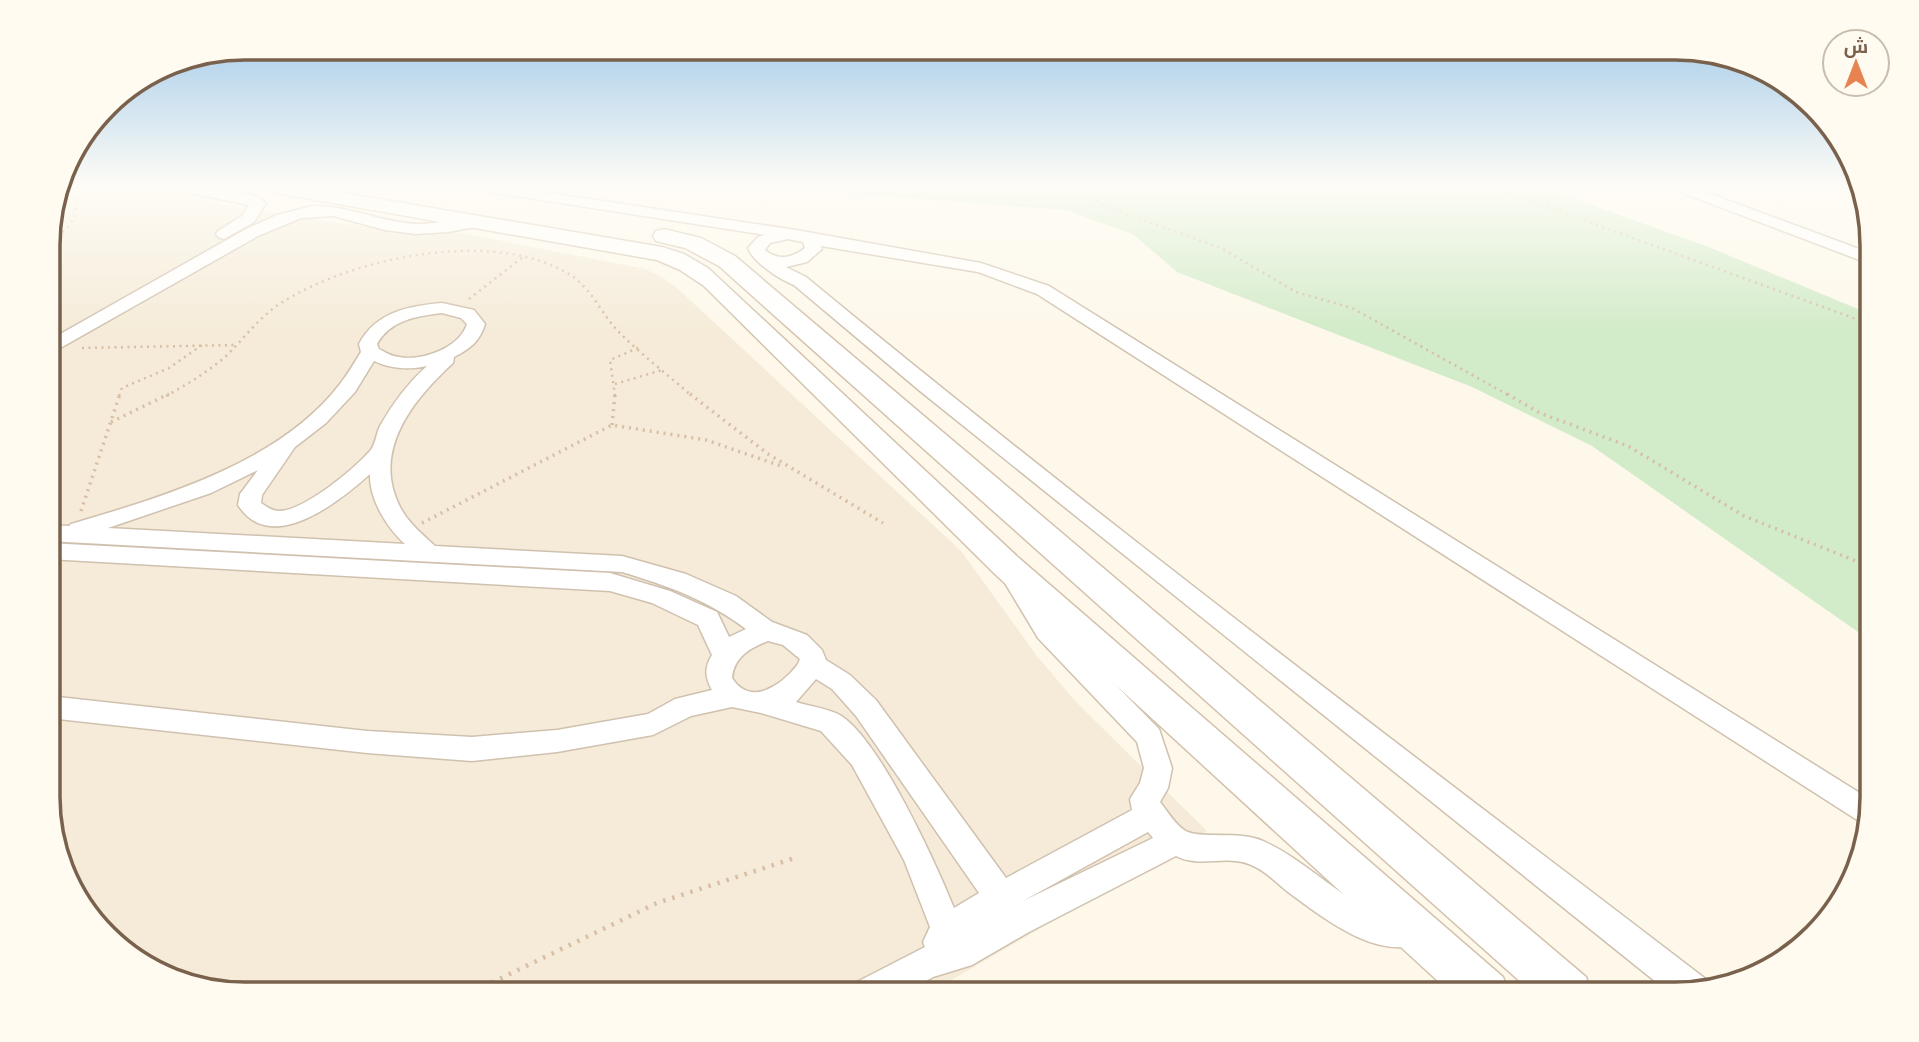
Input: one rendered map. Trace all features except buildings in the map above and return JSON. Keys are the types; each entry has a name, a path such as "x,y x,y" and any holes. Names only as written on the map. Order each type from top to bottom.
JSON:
{"street":[{"path":"60,342 231,236"},
{"path":"60,328 238,236"},
{"path":"558,236 662,254 698,270 1008,567 1473,982"},
{"path":"661,236 693,243 716,254 1555,982"},
{"path":"728,236 762,254 786,276 797,271 809,255 807,241"},
{"path":"781,236 807,241"},
{"path":"1820,236 1860,254"},
{"path":"1823,236 1860,247"},
{"path":"762,254 771,237 850,246 981,268 1043,290 1859,807"},
{"path":"797,271 917,379 1682,982"},
{"path":"60,536 125,516 207,485 258,459 293,437 344,393 360,372 370,352 368,344 371,335 393,319 425,309 457,309 475,319 478,327 475,335 426,375 404,399 388,425 380,453 380,480 388,507 405,533 431,555"},
{"path":"370,352 389,362 404,363 420,362 454,353"},
{"path":"293,437 251,494 249,505 256,513 270,517 289,516 309,510 325,501 380,453"},
{"path":"60,537 622,564 677,580 727,603 766,631 791,637 805,645 813,657 812,664 792,692 764,703"},
{"path":"60,537 610,582 661,597 708,619 725,656"},
{"path":"1008,567 1055,546"},
{"path":"1008,567 1047,631 1149,737 1158,768 1144,803 1175,842 1191,849 1227,847 1251,850 1275,862 1351,917 1384,931 1418,932"},
{"path":"766,631 734,647 725,656 719,666 719,678 723,688 732,697 746,702 764,703 830,723 862,757 917,855 954,942"},
{"path":"812,664 841,682 866,708 974,862 1010,908"},
{"path":"60,708 367,742 472,749 557,741 653,724 685,707 732,697"},
{"path":"891,982 927,962 1151,815"},
{"path":"1010,908 1175,842"}],"path":[{"path":"1187,236 1222,248 1296,292 1352,308 1540,413 1629,446 1744,516 1860,563"},
{"path":"1623,236 1760,281 1860,320"},
{"path":"111,422 173,393 199,377 237,345 252,326 274,308 301,292 364,267 398,258 443,253 496,253 549,264 586,287 608,319 638,348 751,443 883,523"},
{"path":"457,309 523,257"},
{"path":"60,533 111,422 122,388 169,368 202,345"},
{"path":"60,349 237,345"},
{"path":"612,425 615,384 610,360 638,348"},
{"path":"615,384 662,370"},
{"path":"405,533 612,425 706,440 792,470"},
{"path":"493,982 657,903 798,858"}],"shaded area":[{"path":"60,236 474,236 645,269 662,277 961,551 1037,656 1076,702 1207,831 948,982 244,982 196,976 162,963 122,937 98,910 74,869 61,822"}],"green space":[{"path":"1135,236 1677,236 1860,310 1860,633 1592,446 1472,387 1177,272"}]}
